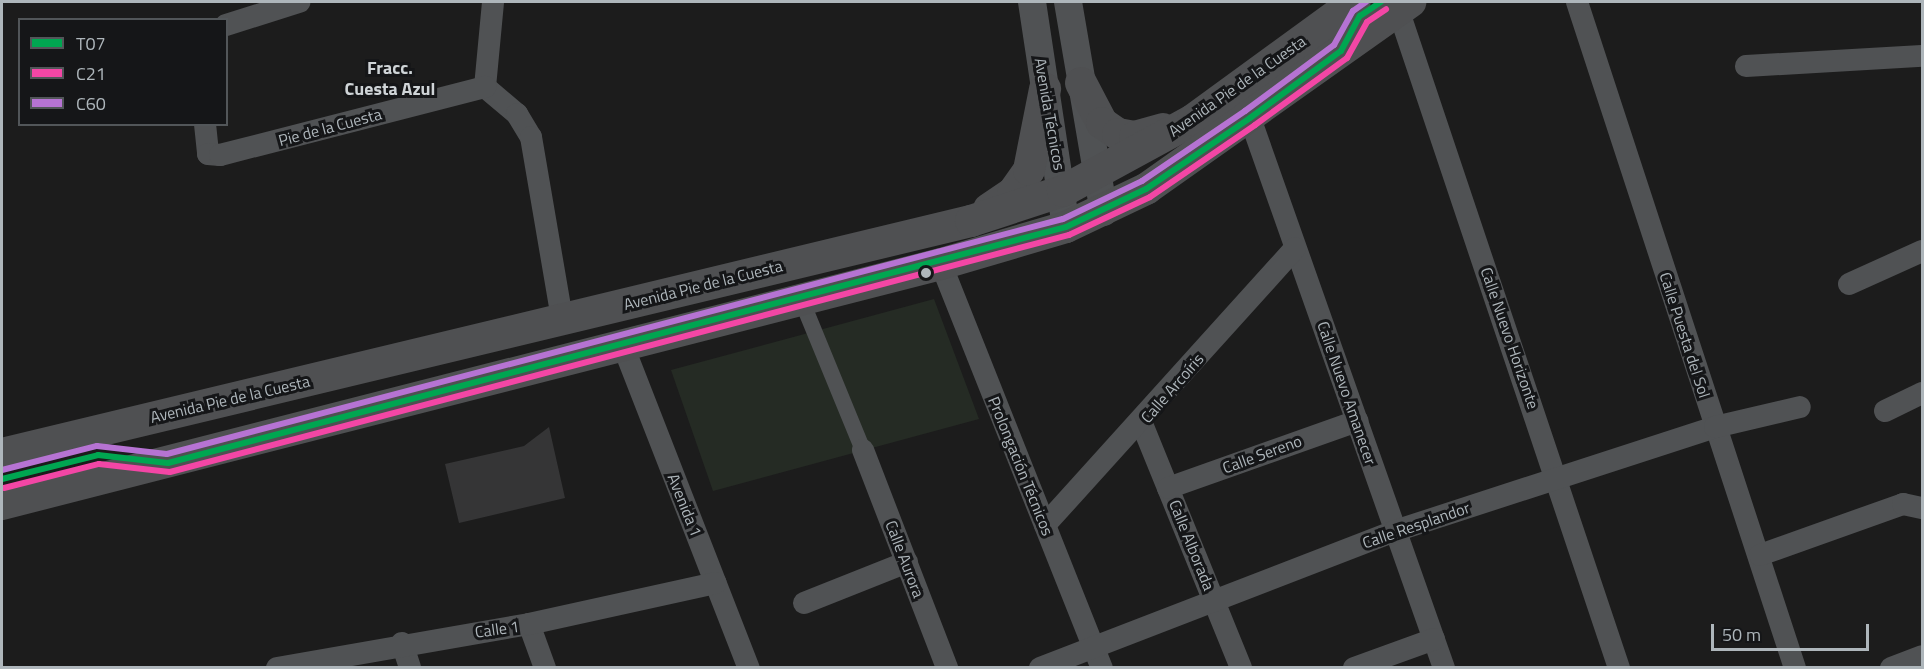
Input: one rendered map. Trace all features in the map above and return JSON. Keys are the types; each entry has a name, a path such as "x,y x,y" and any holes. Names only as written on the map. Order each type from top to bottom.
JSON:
{"main road":[{"name":"Avenida Pie de la Cuesta","path":"2,454 971,221 1063,191 1096,176 1193,120 1355,2"},
{"name":"Avenida Pie de la Cuesta","path":"2,504 622,343 940,264 1066,226 1104,212 1251,118 1404,5"},
{"path":"1081,83 1102,123 1118,134 1135,137 1193,120"},
{"path":"971,221 1013,193 1029,170 1045,89"}],"street":[{"path":"228,24 299,2"},
{"path":"494,2 485,87 517,114 531,137 562,319"},
{"name":"Avenida Técnicos","path":"1032,2 1063,191 1066,226"},
{"path":"1068,2 1096,176 1104,212"},
{"name":"Calle Puesta del Sol","path":"1577,2 1715,427 1760,555 1795,668"},
{"name":"Calle Nuevo Horizonte","path":"1404,5 1618,668"},
{"path":"1746,66 1923,56"},
{"name":"Pie de la Cuesta","path":"205,126 208,154 220,155 485,87"},
{"name":"Calle Nuevo Amanecer","path":"1251,118 1444,668"},
{"name":"Calle Arcoíris","path":"1045,525 1142,424 1296,248"},
{"path":"1849,284 1923,251"},
{"name":"Prolongación Técnicos","path":"940,264 1102,668"},
{"path":"801,299 863,450"},
{"name":"Avenida 1","path":"622,343 749,668"},
{"path":"1885,411 1923,393"},
{"name":"Calle Resplandor","path":"1040,668 1395,531 1715,427 1800,406"},
{"name":"Calle Sereno","path":"1168,488 1357,421"},
{"name":"Calle Alborada","path":"1142,424 1241,668"},
{"name":"Calle Aurora","path":"863,450 947,668"},
{"path":"1760,555 1918,505"},
{"path":"804,603 907,562"},
{"name":"Calle 1","path":"277,668 402,643 529,624 716,583"},
{"path":"529,624 545,668"},
{"path":"1354,668 1434,639"},
{"path":"402,643 410,668"},
{"path":"1891,668 1923,656"}],"shaded area":[{"path":"934,299 979,419 713,491 671,370"}],"building":[{"path":"549,427 565,498 459,523 445,464 524,446"}],"transit line":[{"name":"C60","path":"2,470 97,446 167,454 1063,219 1142,181 1245,111 1334,45 1353,11 1366,2"},
{"name":"T07","path":"2,479 98,455 168,463 1066,227 1146,189 1250,118 1341,51 1360,16 1381,2"},
{"name":"C21","path":"4,488 99,464 170,472 1069,235 1150,197 1255,125 1347,58 1367,22 1386,9"}],"district":[{"name":"Fracc. Cuesta Azul","path":"390,79"}]}
